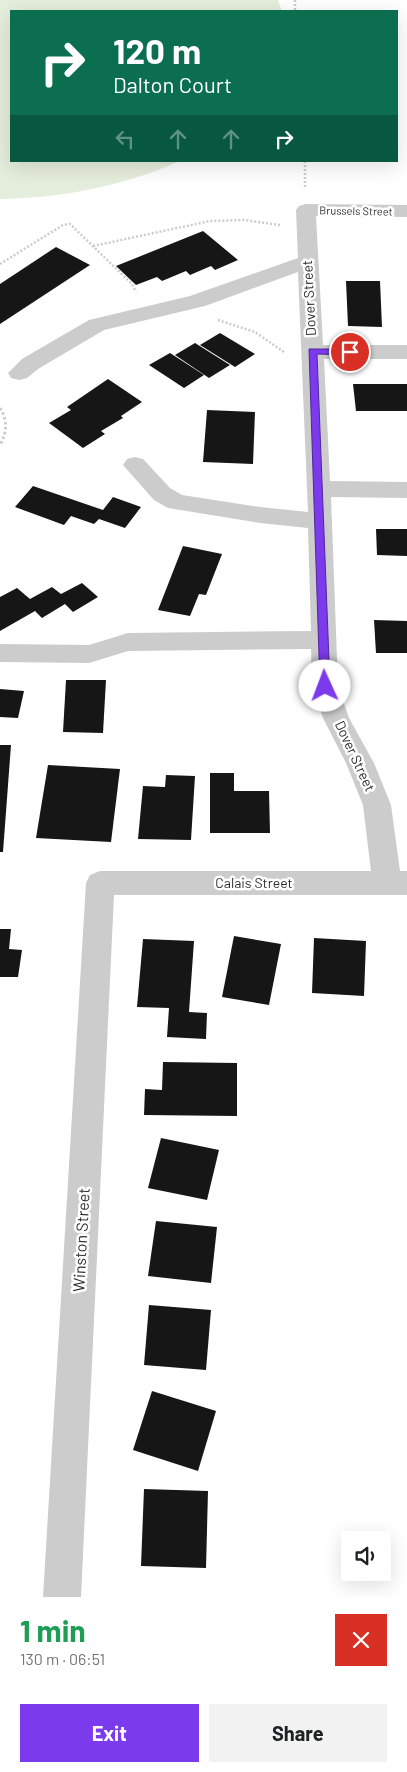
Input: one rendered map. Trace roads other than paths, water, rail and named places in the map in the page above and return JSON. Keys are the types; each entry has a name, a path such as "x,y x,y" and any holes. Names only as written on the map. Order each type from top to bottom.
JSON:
{"street":[{"name":"Brussels Street","path":"306,210 407,211"},
{"name":"Dover Street","path":"306,210 319,489 325,686 336,718 360,764 378,805 397,883"},
{"path":"19,373 30,364 97,325 197,301 308,262"},
{"path":"312,352 407,352"},
{"path":"135,465 162,494 176,502 320,522"},
{"path":"319,489 407,490"},
{"path":"0,653 89,654 128,642 323,640"},
{"name":"Calais Street","path":"100,883 397,883"},
{"name":"Winston Street","path":"62,1597 100,883"}]}
